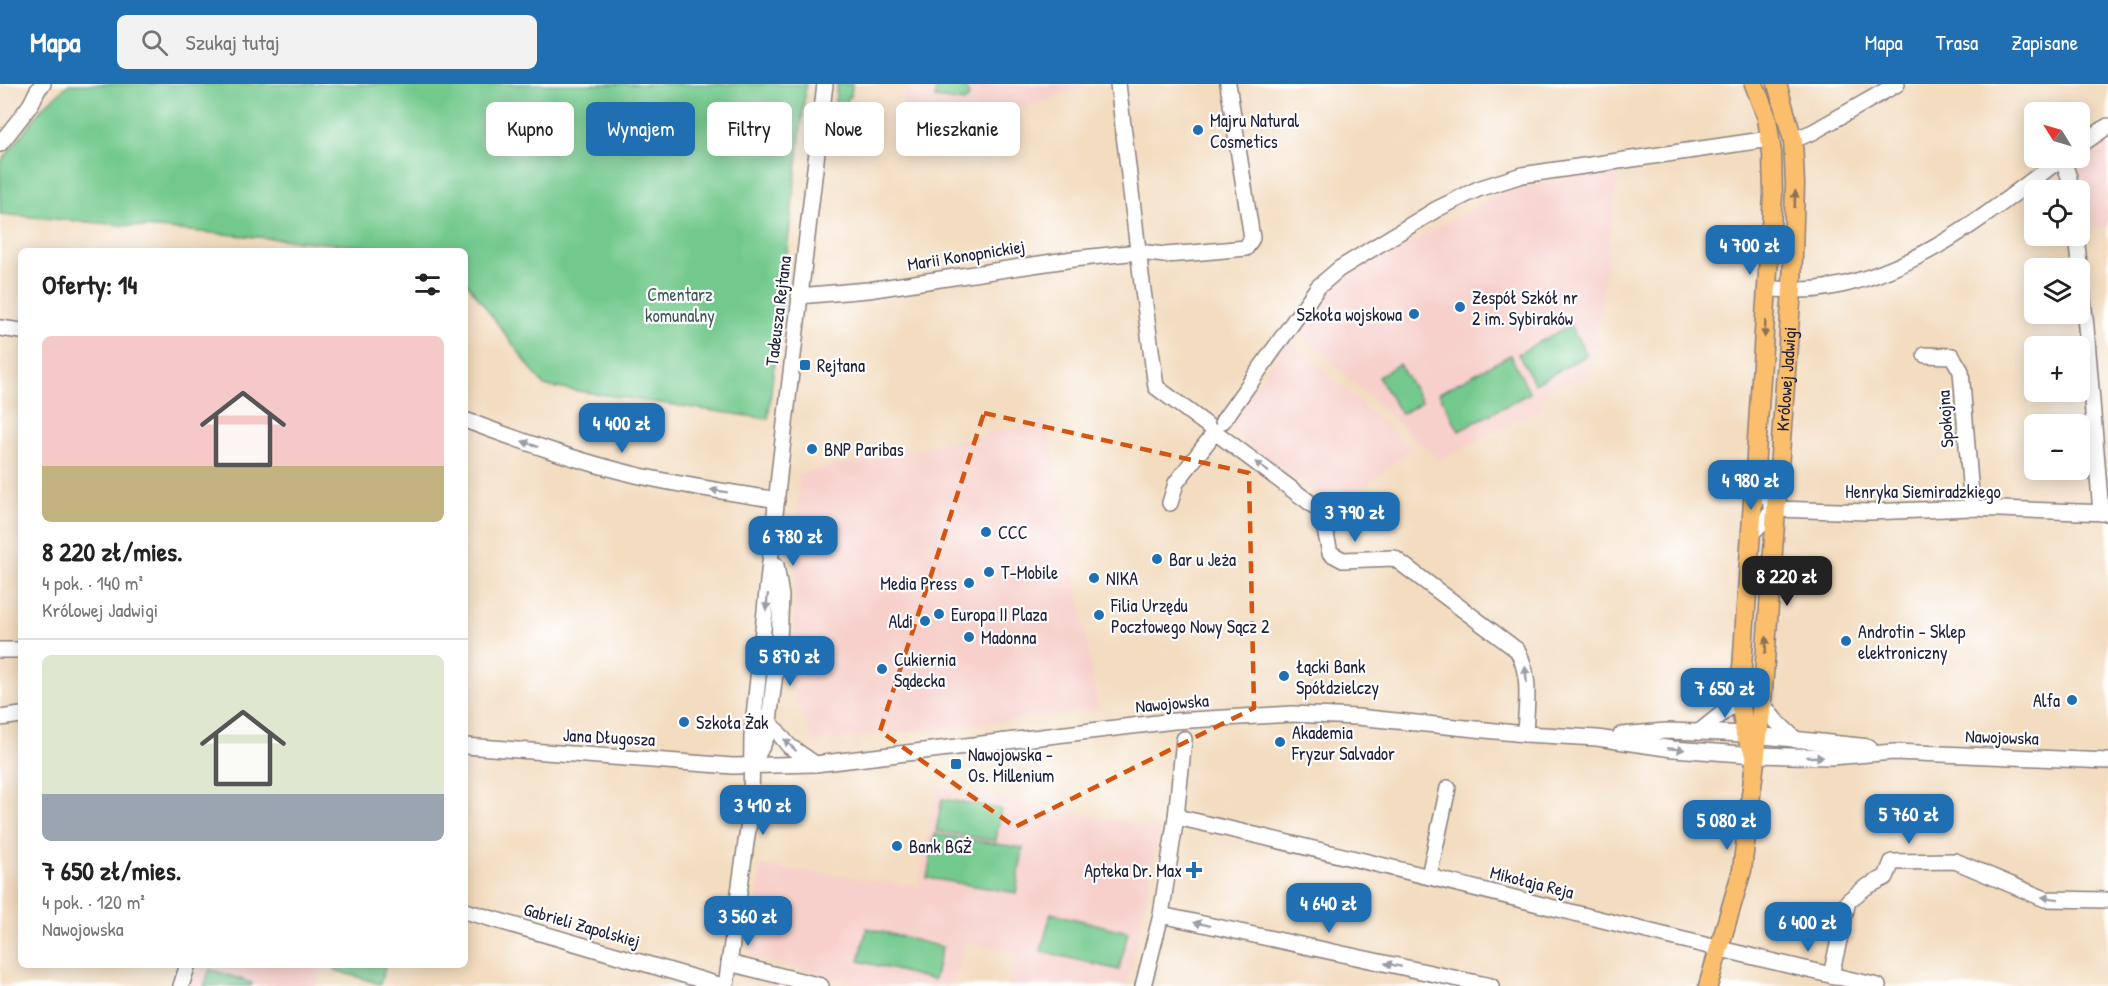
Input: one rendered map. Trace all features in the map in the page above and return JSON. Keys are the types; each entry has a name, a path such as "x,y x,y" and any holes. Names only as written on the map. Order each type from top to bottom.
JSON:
{"main road":[{"name":"Królowej Jadwigi","path":"1708,986 1742,870 1756,755 1740,699 1773,195 1767,118 1754,84"},
{"name":"Królowej Jadwigi","path":"1752,735 1762,703 1792,289 1795,184 1793,140 1778,84"}],"street":[{"name":"Tadeusza Rejtana","path":"752,766 752,736 772,544 825,84"},
{"path":"1118,84 1156,387 1207,425"},
{"name":"Marii Konopnickiej","path":"799,296 867,290 1073,259 1138,252 1165,255 1246,248 1252,238 1228,84"},
{"path":"1793,140 1813,132 1897,84"},
{"path":"0,144 28,107 39,85"},
{"path":"2090,138 2108,126"},
{"path":"1223,421 1318,287 1339,269 1437,208 1478,189 1522,175 1770,139"},
{"path":"1767,289 1816,289 1852,283 1899,267 1969,227 2049,168"},
{"path":"2077,246 2105,513"},
{"path":"0,328 18,331"},
{"name":"Spokojna","path":"1925,355 1952,356 1961,371 1972,508"},
{"path":"468,421 551,452 635,475 777,500"},
{"path":"1170,503 1176,483 1215,432 1321,511 1330,553 1343,560 1394,558 1517,650 1525,664 1527,683 1525,734"},
{"path":"1750,535 1775,509 1763,492 1756,465"},
{"name":"Henryka Siemiradzkiego","path":"1775,509 1869,512 1972,508 2105,513"},
{"name":"Tadeusza Rejtana","path":"752,766 766,738 779,642 781,596 772,544"},
{"path":"0,650 18,650"},
{"path":"1699,732 1740,699"},
{"path":"1762,703 1775,720 1796,740"},
{"name":"Nawojowska","path":"752,766 815,764 1174,721 1292,714 1357,717 1525,734 1597,738 1674,749 1756,755 1831,757 1894,752 2108,761"},
{"path":"0,718 18,715"},
{"path":"769,721 789,746 815,764"},
{"name":"Nawojowska","path":"1597,738 1666,731 1699,732 1752,735 1894,752"},
{"path":"1143,986 1161,915 1176,817 1184,739"},
{"name":"Jana Długosza","path":"468,746 596,757 636,757 752,766"},
{"path":"724,986 751,807 752,766"},
{"path":"1429,876 1448,788"},
{"name":"Mikołaja Reja","path":"1176,817 1429,876 1719,950 1878,986"},
{"path":"1830,975 1848,901 1866,886 1886,877 1892,862 1955,861 2045,898 2108,900"},
{"name":"Gabrieli Zapolskiej","path":"468,912 724,986"},
{"path":"1161,915 1491,986"},
{"path":"729,963 821,986"},
{"path":"181,986 187,968"}],"highlighted area":[{"path":"984,413 1249,473 1254,708 1015,827 880,731"}],"shaded area":[{"path":"905,84 1089,84 1020,111 1020,102 903,102"},
{"path":"2108,144 2108,226 2090,229 2090,180 2080,180 2079,168 2090,168 2090,155"},
{"name":"Zespół Szkół nr 2 im. Sybiraków","path":"1619,169 1591,376 1549,388 1539,409 1440,461 1300,334 1339,280 1507,190"},
{"path":"1288,341 1411,449 1360,491 1325,502 1225,426"},
{"name":"Europa II Plaza","path":"1047,421 1099,710 813,742 791,687 799,474"},
{"path":"937,786 1160,829 1127,986 1007,986 1016,954 965,941 950,986 868,986 750,957 761,866 919,886"},
{"path":"192,968 322,968 316,986 187,986"}],"green space":[{"name":"Cmentarz komunalny","path":"69,84 806,84 768,419 544,386 468,284 468,248 381,248 0,214 0,163 43,107"},
{"path":"837,84 852,84 851,97 848,97 847,102 835,102"},
{"path":"937,84 963,84 969,95 964,102 935,98"},
{"path":"1570,325 1587,355 1535,384 1518,354"},
{"path":"1510,355 1530,393 1459,431 1439,393"},
{"path":"1399,364 1422,402 1401,414 1378,377"},
{"path":"942,799 1001,809 996,841 936,831"},
{"path":"935,834 1023,848 1016,893 927,878"},
{"path":"1051,913 1128,932 1119,970 1041,951"},
{"path":"867,928 942,947 934,980 859,961"},
{"path":"336,968 385,968 380,984 335,970"},
{"path":"210,969 252,983 251,986 204,986"}],"place":[{"name":"Majru Natural Cosmetics","path":"1198,130"},
{"name":"Zespół Szkół nr 2 im. Sybiraków","path":"1460,307"},
{"name":"Szkoła wojskowa","path":"1414,314"},
{"name":"Rejtana","path":"805,365"},
{"name":"BNP Paribas","path":"812,449"},
{"name":"CCC","path":"986,532"},
{"name":"Bar u Jeża","path":"1157,559"},
{"name":"T-Mobile","path":"989,572"},
{"name":"NIKA","path":"1094,578"},
{"name":"Media Press","path":"969,583"},
{"name":"Europa II Plaza","path":"939,614"},
{"name":"Filia Urzędu Pocztowego Nowy Sącz 2","path":"1099,615"},
{"name":"Aldi","path":"925,621"},
{"name":"Madonna","path":"969,637"},
{"name":"Androtin - Sklep elektroniczny","path":"1846,641"},
{"name":"Cukiernia Sądecka","path":"882,669"},
{"name":"Łącki Bank Spółdzielczy","path":"1284,676"},
{"name":"Alfa","path":"2072,700"},
{"name":"Szkoła Żak","path":"684,722"},
{"name":"Akademia Fryzur Salvador","path":"1280,742"},
{"name":"Nawojowska - Os. Millenium","path":"956,764"},
{"name":"Bank BGŻ","path":"897,846"},
{"name":"Apteka Dr. Max","path":"1194,870"}]}
